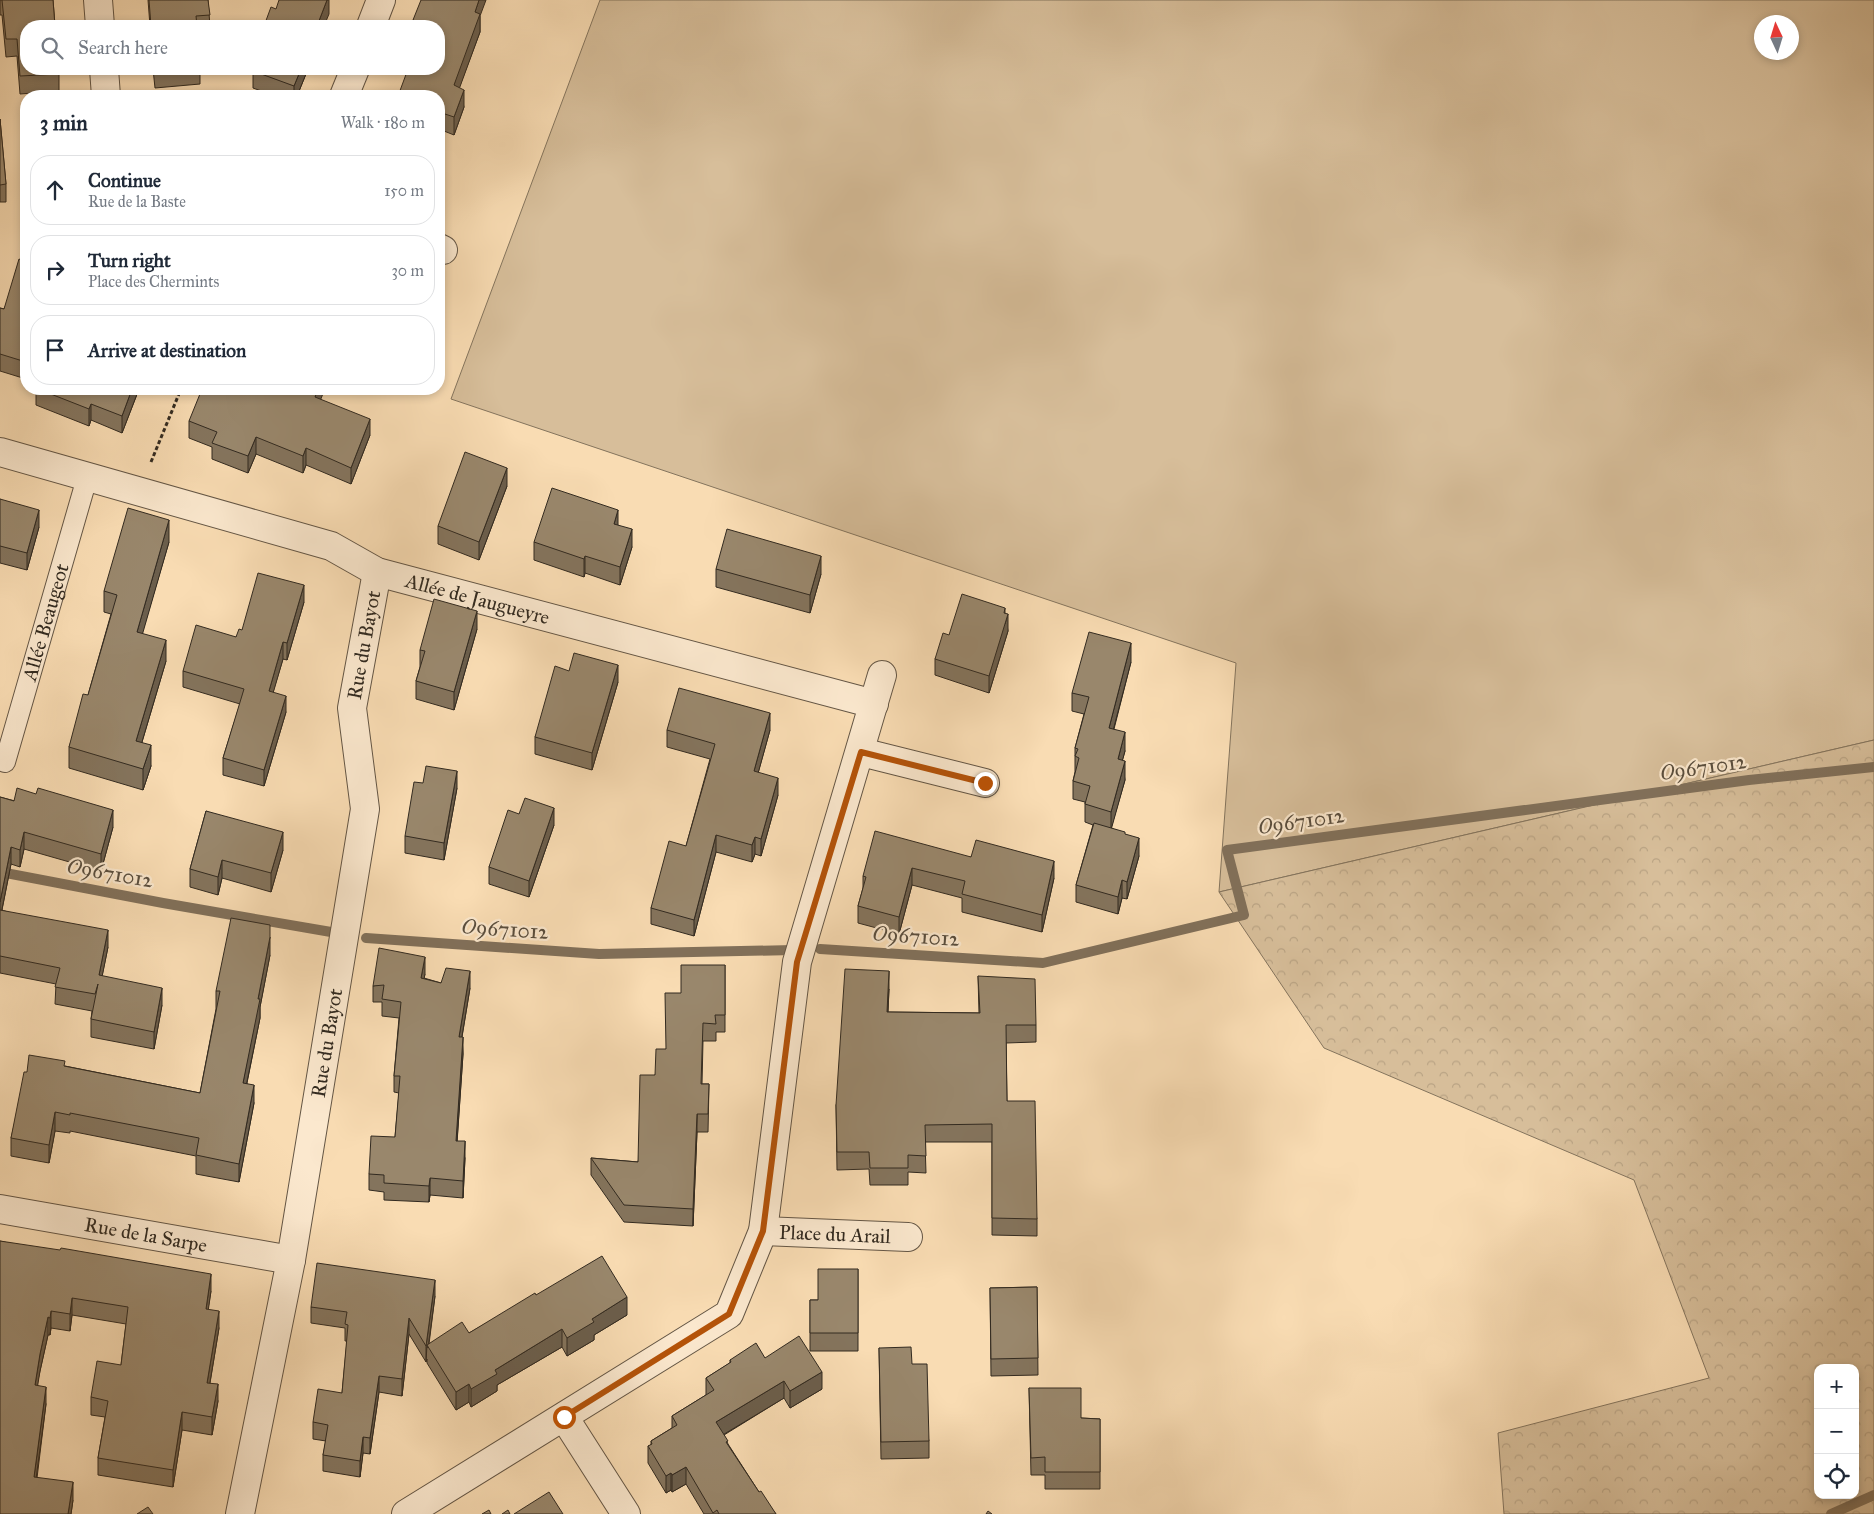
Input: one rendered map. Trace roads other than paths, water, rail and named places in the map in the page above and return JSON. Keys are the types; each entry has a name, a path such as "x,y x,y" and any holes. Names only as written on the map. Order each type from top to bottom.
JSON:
{"street":[{"path":"98,0 100,20"},
{"path":"373,20 381,0"},
{"path":"104,75 106,90"},
{"path":"346,90 353,75"},
{"name":"Allée de Jaugueyre","path":"0,452 331,546 377,572 874,704"},
{"name":"Rue du Bayot","path":"240,1514 291,1260 365,809 352,708 377,572"},
{"path":"406,1514 729,1314 763,1231 797,962 861,752 882,674"},
{"path":"861,752 985,783"},
{"name":"Rue de la Sarpe","path":"0,1209 291,1260"},
{"name":"Place du Arail","path":"763,1231 908,1237"},
{"path":"564,1417 626,1514"}],"lane":[{"name":"Allée Beaugeot","path":"0,760 5,762 87,478"}],"waterway":[{"name":"O9671012","path":"820,949 1043,963 1244,915 1227,850 1749,780 1874,767"},
{"name":"O9671012","path":"0,872 331,932"},
{"name":"O9671012","path":"366,938 599,954 793,950"},
{"path":"1831,1514 1874,1495"}]}
